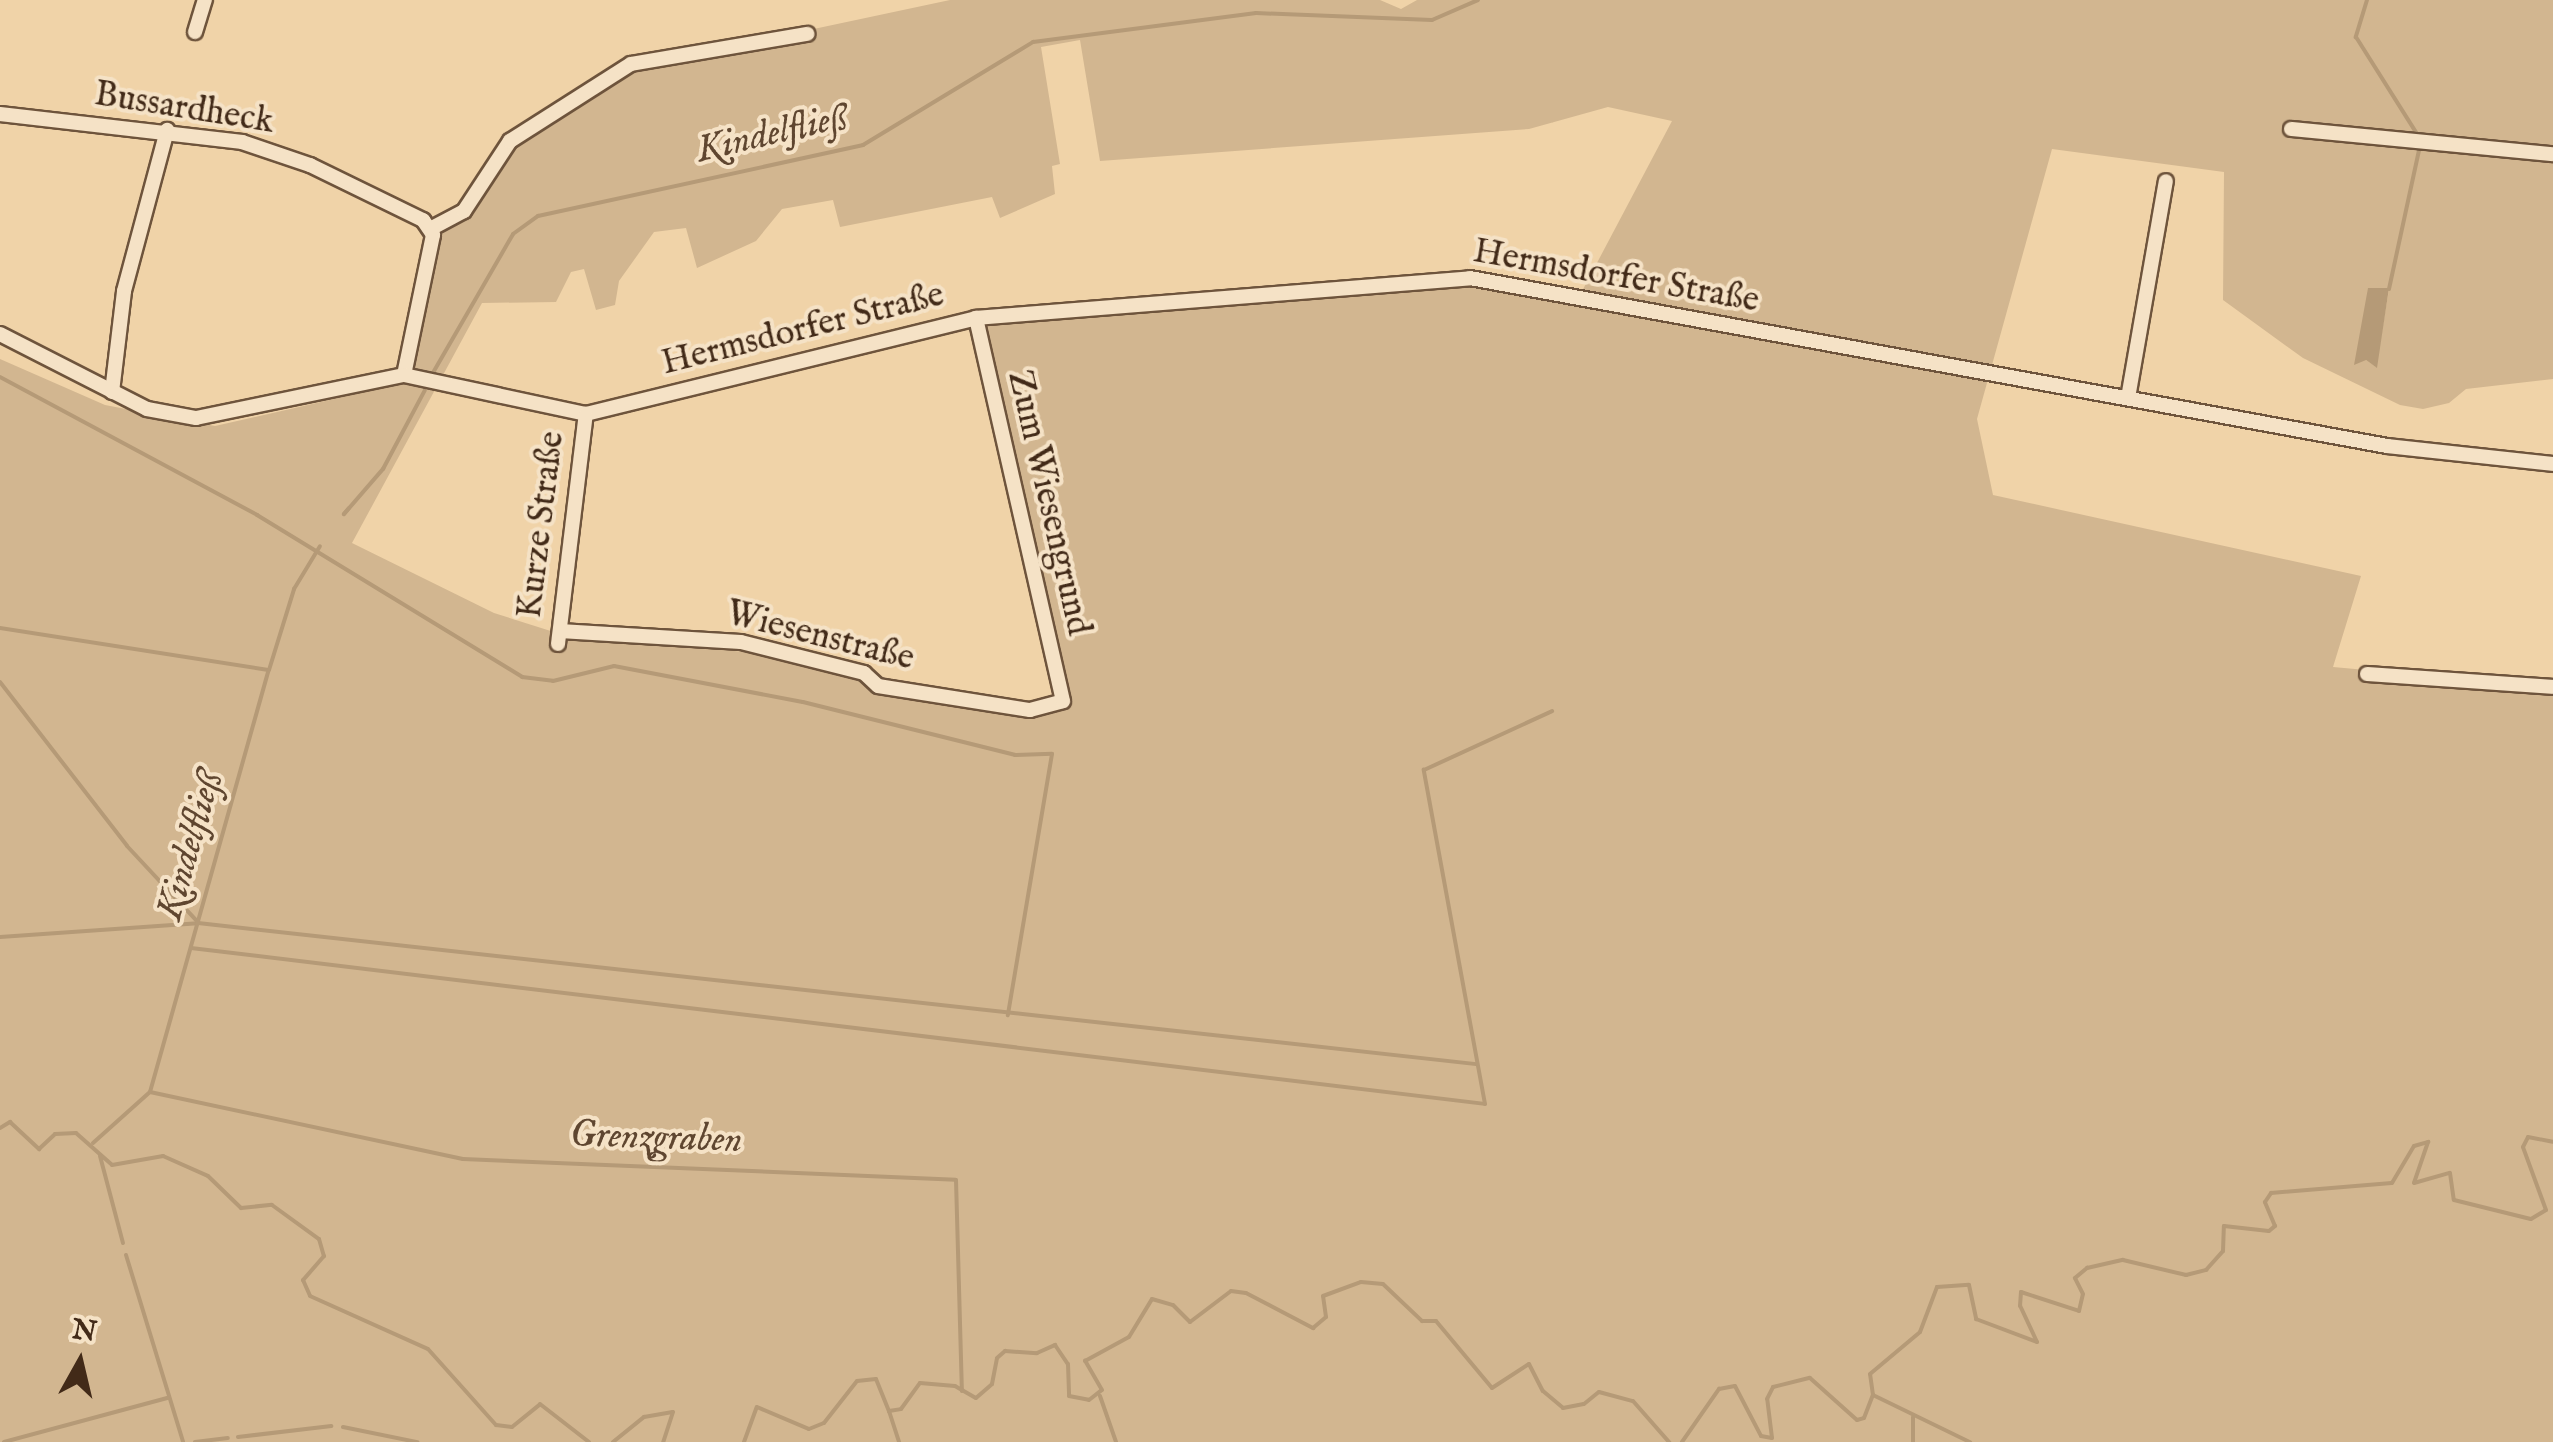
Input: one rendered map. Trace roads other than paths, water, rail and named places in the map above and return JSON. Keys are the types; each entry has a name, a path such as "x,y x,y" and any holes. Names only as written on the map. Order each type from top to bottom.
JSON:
{"street":[{"path":"195,32 205,0"},
{"path":"404,375 432,228 464,212 510,141 631,64 807,34"},
{"name":"Bussardheck","path":"0,114 168,130 280,154 432,228"},
{"path":"2290,129 2553,154"},
{"path":"112,392 124,291 168,130"},
{"path":"2128,398 2166,180"},
{"name":"Hermsdorfer Straße","path":"0,334 147,409 210,418 404,375 433,378 586,414 976,318 1470,278 2387,446 2553,464"},
{"name":"Zum Wiesengrund","path":"976,318 1063,701"},
{"name":"Kurze Straße","path":"559,637 586,414"},
{"name":"Wiesenstraße","path":"559,637 741,642 864,674 878,686 1030,710 1063,701"},
{"path":"2367,674 2553,687"}],"waterway":[{"name":"Kindelfließ","path":"434,371 513,234 538,216 863,145 1033,42 1256,13 1432,20 1478,0"},
{"path":"2367,0 2356,37 2419,137"},
{"path":"2389,289 2419,150"},
{"path":"0,377 257,515 522,677 553,681 614,666 803,702 1015,755 1052,754 1008,1015"},
{"name":"Kindelfließ","path":"349,508 344,514 383,469 425,390"},
{"name":"Kindelfließ","path":"93,1143 150,1092 294,589 320,546"},
{"path":"0,628 267,670"},
{"path":"0,682 127,846 197,921"},
{"path":"191,948 1485,1104 1424,770 1552,711"},
{"path":"0,937 198,923 1476,1064"},
{"name":"Grenzgraben","path":"150,1092 463,1159 956,1180 962,1391"},
{"path":"0,1128 10,1122 39,1149 55,1134 76,1133 112,1165 163,1156 208,1176 241,1208 272,1205 319,1239 324,1256 303,1280 310,1296 428,1349 496,1425 512,1427 540,1404 589,1442"},
{"path":"1682,1442 1719,1389 1735,1386 1761,1436 1772,1438 1767,1399 1773,1387 1810,1378 1857,1420 1864,1418 1873,1395 1870,1374 1920,1332 1937,1287 1969,1285 1976,1319 2037,1342 2020,1306 2021,1292 2079,1311 2083,1294 2075,1278 2087,1268 2123,1260 2186,1275 2206,1270 2223,1251 2224,1226 2269,1231 2275,1226 2265,1202 2271,1193 2392,1183 2414,1146 2428,1142 2414,1183 2450,1173 2454,1200 2531,1219 2546,1210 2523,1147 2528,1137 2553,1142"},
{"path":"100,1156 123,1243"},
{"path":"126,1255 183,1442"},
{"path":"744,1442 757,1407 809,1429 824,1423 857,1381 876,1379 889,1411 901,1409 920,1383 955,1386 976,1398 992,1384 997,1358 1005,1351 1037,1353 1055,1345 1068,1364 1069,1396 1089,1400 1102,1390 1085,1361 1129,1337 1152,1299 1173,1305 1190,1322 1231,1291 1246,1293 1313,1328 1326,1317 1323,1296 1361,1282 1383,1284 1422,1321 1436,1321 1492,1388 1529,1364 1543,1391 1563,1408 1584,1404 1599,1392 1633,1401 1669,1442"},
{"path":"1873,1395 1970,1442"},
{"path":"1100,1396 1116,1442"},
{"path":"4,1442 167,1398"},
{"path":"889,1411 899,1442"},
{"path":"613,1442 644,1417 673,1412 663,1442"},
{"path":"1913,1417 1913,1442"},
{"path":"238,1437 331,1426"},
{"path":"343,1427 417,1442"},
{"path":"195,1442 228,1438"}]}
